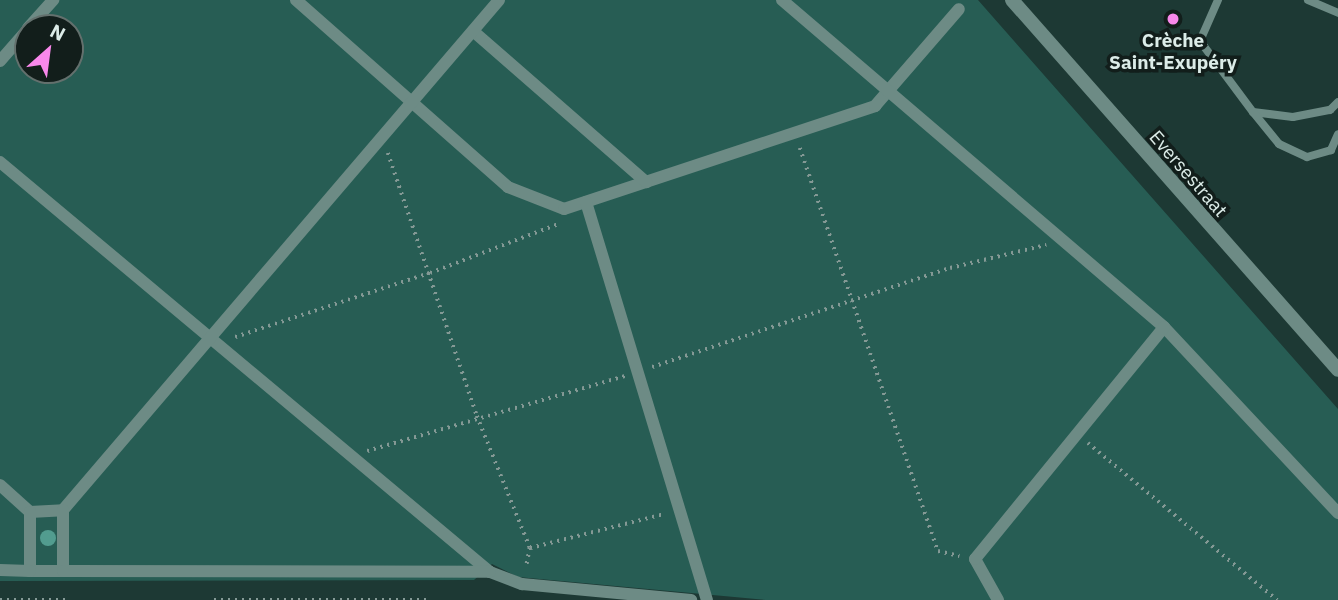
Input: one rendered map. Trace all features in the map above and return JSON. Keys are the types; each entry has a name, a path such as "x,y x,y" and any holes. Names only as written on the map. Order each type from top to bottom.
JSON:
{"street":[{"path":"40,14 53,0"},
{"path":"296,0 508,187 564,209 875,106 890,93 959,9"},
{"path":"63,571 63,510 499,0"},
{"path":"782,0 1164,327 1338,513"},
{"name":"Eversestraat","path":"1012,0 1338,370"},
{"path":"473,31 646,182"},
{"path":"0,61 14,44"},
{"path":"0,162 348,457 491,572 522,584 691,600"},
{"path":"586,202 707,600"},
{"path":"998,600 975,559 1164,327"},
{"path":"0,485 30,512 63,510"},
{"path":"30,512 30,571"},
{"path":"0,570 491,572"}],"lane":[{"path":"1218,0 1200,41 1279,144 1307,157 1331,150 1338,134"},
{"path":"1308,0 1338,13"},
{"path":"1253,112 1293,117 1330,110 1338,102"}],"path":[{"path":"795,132 938,551 975,559"},
{"path":"383,138 477,416 530,548 522,584"},
{"path":"208,339 239,337 430,273 557,225 564,209"},
{"path":"348,457 477,416 636,373 950,268 1065,240"},
{"path":"1078,435 1277,600"},
{"path":"530,548 679,511"},
{"path":"0,600 69,600"},
{"path":"214,600 429,600"}],"green space":[{"path":"0,0 978,0 1338,409 1338,600 766,600 518,577 492,564 474,580 0,581"}],"place":[{"name":"Crèche Saint-Exupéry","path":"1173,19"}]}
